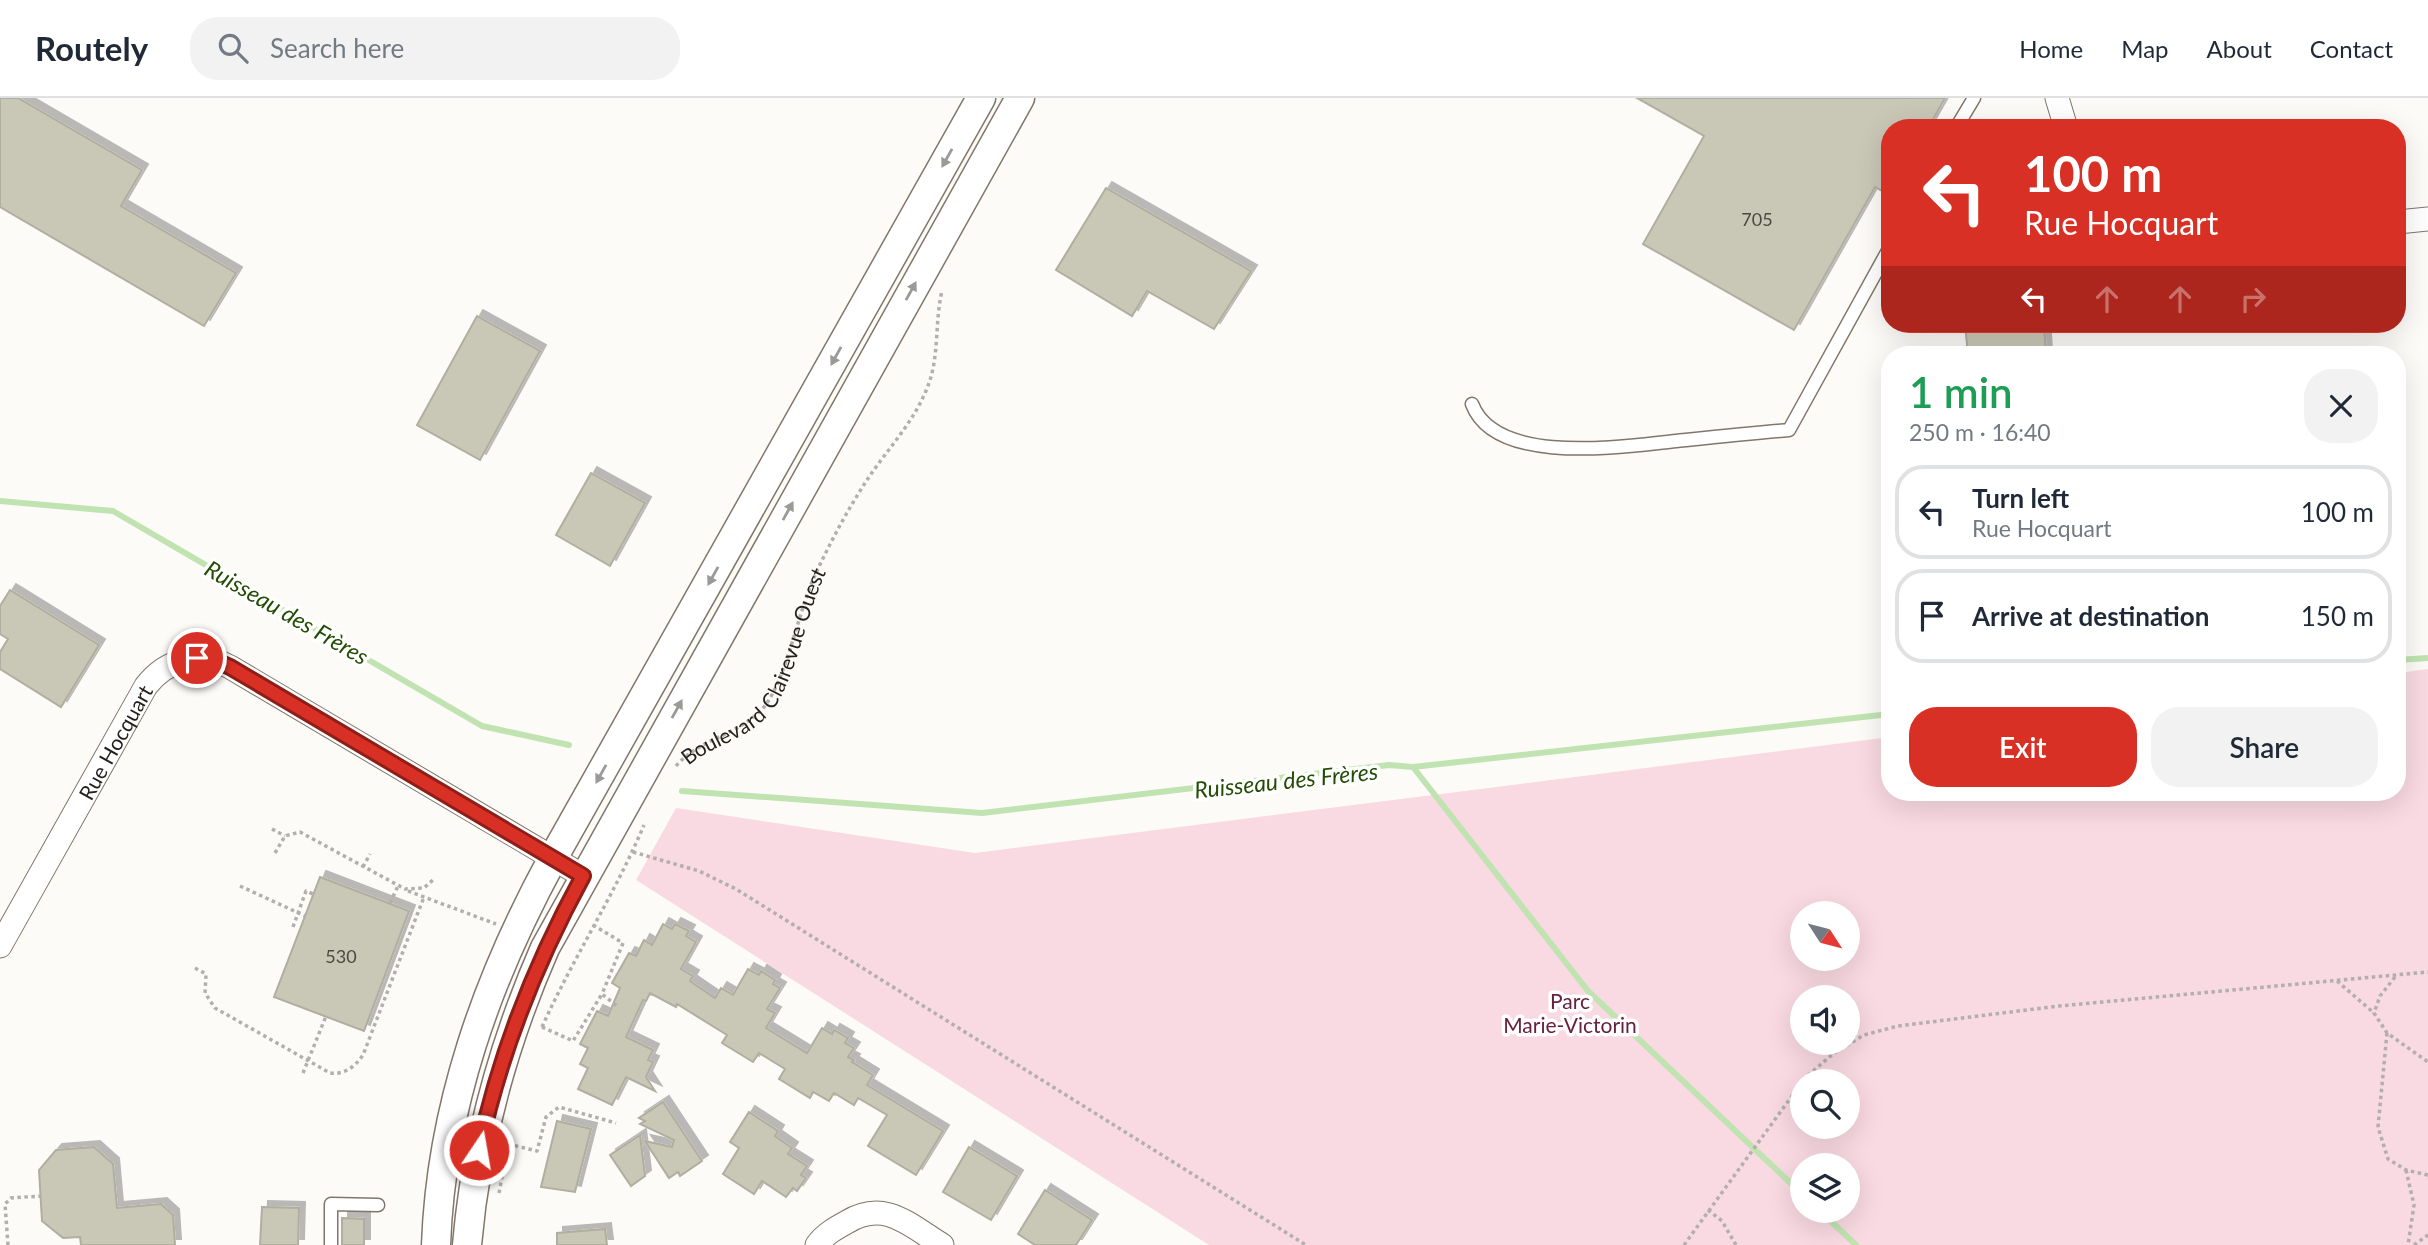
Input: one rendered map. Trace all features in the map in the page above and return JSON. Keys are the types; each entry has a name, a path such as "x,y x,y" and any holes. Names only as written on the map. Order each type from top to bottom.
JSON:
{"street":[{"path":"436,1245 438,1208 452,1121 479,1019 512,936 981,98"},
{"name":"Boulevard Clairevue Ouest","path":"468,1233 479,1150 506,1046 545,948 1020,98"},
{"path":"2057,98 2063,119"},
{"path":"2406,221 2428,219"},
{"path":"731,542 761,559"},
{"name":"Rue Hocquart","path":"0,946 138,698 158,673 189,659 214,660 230,667 583,876"},
{"path":"438,1208 468,1233"},
{"path":"817,1245 825,1235 857,1216 875,1211 888,1213 942,1245"}],"lane":[{"path":"1961,119 1974,98"},
{"path":"1472,404 1476,416 1491,428 1546,447 1587,449 1788,430 1881,263"},
{"path":"331,1245 331,1204 378,1205"}],"path":[{"name":"Boulevard Clairevue Ouest","path":"672,771 696,748 751,719 774,691 800,612 830,545 855,498 910,420 927,389 944,283"},
{"path":"538,1036 633,852 646,820"},
{"path":"272,829 285,836"},
{"path":"275,853 285,836 295,832 304,834 405,890 501,926"},
{"path":"633,852 699,871 736,889 1306,1245"},
{"path":"363,867 370,854"},
{"path":"405,890 424,888 434,878"},
{"path":"240,886 305,916"},
{"path":"390,903 398,886"},
{"path":"292,927 306,891 313,894"},
{"path":"195,968 206,974 205,993 215,1008 335,1073 349,1069 359,1061 424,897"},
{"path":"542,1027 573,1041 602,993 623,943 593,925"},
{"path":"1684,1245 1794,1092 1820,1064 1850,1042 1878,1030 2059,1006 2428,972"},
{"path":"2375,1013 2381,996 2395,977"},
{"path":"2337,981 2375,1013 2388,1033 2428,1062"},
{"path":"602,993 618,1007"},
{"path":"303,1073 326,1016"},
{"path":"2388,1033 2378,1127 2388,1159 2406,1170 2428,1175"},
{"path":"508,1144 537,1151 546,1117 559,1107 615,1123"},
{"path":"498,1198 509,1136"},
{"path":"2406,1170 2414,1205 2407,1245"},
{"path":"8,1245 5,1204 11,1198 41,1196"},
{"path":"1708,1210 1722,1221 1736,1245"},
{"path":"2414,1245 2428,1235"}],"green space":[{"name":"Parc Marie-Victorin","path":"2428,669 2428,1245 1209,1245 636,880 676,808 975,853 1881,738 1881,801 2406,801 2406,672"}],"building":[{"path":"0,98 18,98 142,170 121,206 236,273 204,326 0,207"},
{"path":"1637,98 1945,98 1933,119 1881,119 1881,190 1875,187 1794,330 1643,244 1704,136"},
{"path":"1106,188 1251,271 1214,329 1147,291 1132,316 1056,270"},
{"path":"477,316 540,351 480,460 417,425"},
{"path":"1966,333 2045,333 2045,346 1967,346"},
{"path":"591,473 645,503 610,566 556,535"},
{"path":"10,590 99,645 61,707 0,669 0,652 8,639 0,634 0,606"},
{"path":"320,877 409,911 364,1031 274,997"},
{"path":"663,924 672,929 675,924 689,931 686,936 696,942 681,969 693,976 690,981 715,998 721,988 733,995 748,969 759,975 761,971 775,980 773,984 780,988 767,1009 775,1013 766,1028 807,1053 822,1028 832,1034 834,1030 848,1038 845,1043 854,1048 848,1057 873,1075 867,1085 943,1131 916,1175 868,1146 887,1115 858,1098 854,1105 834,1093 829,1101 813,1092 810,1098 779,1079 785,1069 759,1053 753,1062 722,1043 727,1035 677,1004 676,1007 650,993 646,1001 643,1000 626,1037 653,1050 648,1060 653,1062 646,1077 655,1091 626,1077 612,1105 578,1089 588,1068 580,1064 588,1048 580,1044 597,1011 608,1016 620,988 612,983 629,953 636,956 644,940 652,945"},
{"path":"663,1102 702,1161 680,1176 678,1172 669,1178 645,1141 672,1147 674,1140 640,1124 645,1121 639,1118"},
{"path":"749,1112 778,1131 775,1136 792,1148 788,1154 807,1166 801,1175 806,1178 797,1191 793,1188 786,1197 762,1181 754,1194 723,1174 739,1148 730,1142"},
{"path":"557,1121 591,1129 575,1192 541,1187"},
{"path":"640,1135 645,1176 631,1186 610,1155"},
{"path":"94,1147 113,1164 117,1208 161,1204 173,1215 175,1245 81,1245 80,1237 63,1238 42,1221 39,1170 56,1150"},
{"path":"969,1147 1017,1176 991,1220 943,1192"},
{"path":"1045,1190 1092,1220 1076,1245 1035,1245 1018,1234"},
{"path":"262,1207 299,1208 298,1245 260,1245"},
{"path":"342,1218 364,1219 364,1245 342,1245"},
{"path":"605,1229 607,1245 557,1245 557,1233"}],"waterway":[{"name":"Ruisseau des Frères","path":"0,501 113,511 482,726 569,745"},
{"name":"Ruisseau des Frères","path":"2406,659 2428,658"},
{"name":"Ruisseau des Frères","path":"682,791 982,813 1389,765 1413,767 1881,715"},
{"path":"1413,767 1588,991 1790,1183"},
{"path":"1833,1223 1856,1245"}],"route":[{"path":"197,658 214,660 230,667 583,876 545,948 512,1027 485,1118 479,1150"}]}
